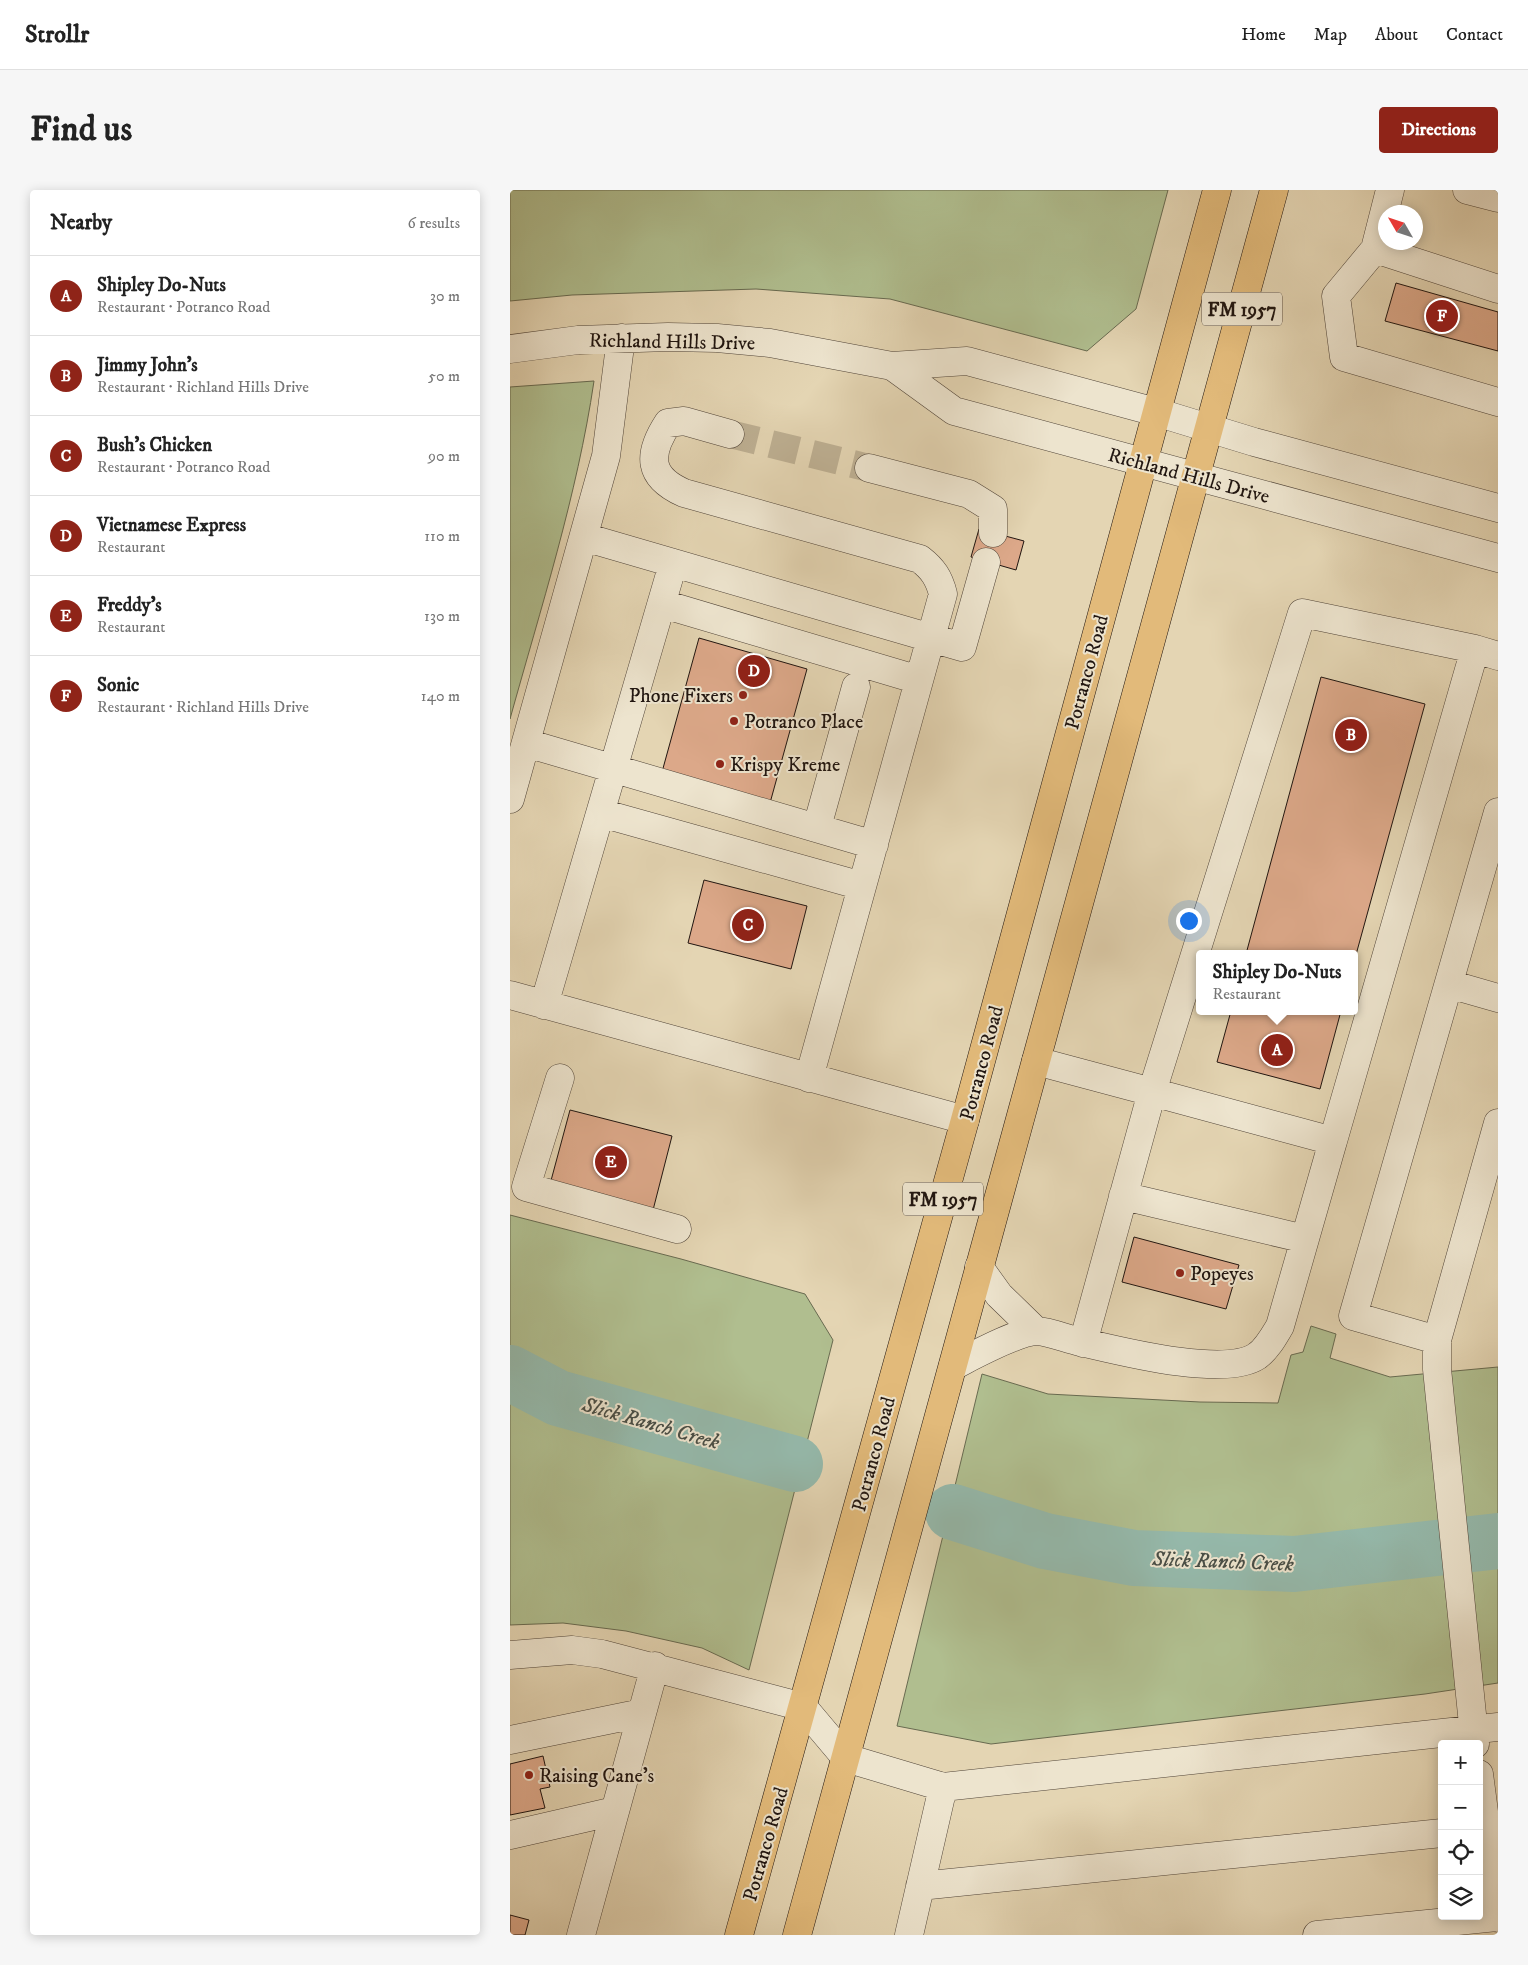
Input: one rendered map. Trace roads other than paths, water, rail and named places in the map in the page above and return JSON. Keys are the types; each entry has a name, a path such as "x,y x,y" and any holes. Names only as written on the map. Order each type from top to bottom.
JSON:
{"main road":[{"name":"Potranco Road","path":"740,1935 965,1120 1156,412 1218,190"},
{"name":"FM 1957","path":"797,1935 1274,190"}],"street":[{"path":"1390,190 1375,249 1336,296 1344,358 1498,402"},
{"path":"1467,190 1498,198"},
{"path":"1375,249 1498,289"},
{"path":"510,799 606,456 621,338"},
{"name":"Richland Hills Drive","path":"510,349 578,340 716,338 770,343 892,366 967,361 1156,412 1280,450 1498,508"},
{"name":"Richland Hills Drive","path":"892,366 954,411 1498,558"},
{"path":"730,434 684,421 668,424 658,439 654,463 660,479 684,493 920,559 939,579 943,594 809,1078"},
{"path":"869,468 969,494 982,500 993,509 993,532"},
{"path":"584,537 962,647 986,562"},
{"path":"544,1005 663,604 673,564"},
{"path":"663,604 919,680"},
{"path":"979,1267 999,1294 1036,1331 1083,1343 1197,1364 1233,1364 1257,1356 1269,1343 1280,1326 1333,1142 1486,653 1302,613 1196,950"},
{"path":"817,827 856,687"},
{"path":"526,743 874,845"},
{"path":"1437,1340 1354,1316 1498,812"},
{"path":"601,813 862,886"},
{"path":"1083,1343 1152,1092 1196,951"},
{"path":"1449,984 1498,998"},
{"path":"510,995 965,1120"},
{"path":"1036,1061 1333,1142"},
{"path":"560,1078 526,1187 677,1229"},
{"path":"510,1655 572,1650 602,1654 655,1666 803,1707 846,1758 943,1787 1482,1733 1471,1686 1437,1369 1437,1340 1498,1123"},
{"path":"1123,1196 1305,1239"},
{"path":"953,1366 996,1344 1036,1331"},
{"path":"582,1935 655,1666"},
{"path":"510,1740 642,1713"},
{"path":"909,1935 943,1787"},
{"path":"510,1835 615,1811"},
{"path":"1318,1935 1407,1931 1498,1917 1483,1829"},
{"path":"920,1886 1438,1833"}],"waterway":[{"name":"Slick Ranch Creek","path":"510,1373 558,1398 795,1464"},
{"name":"Slick Ranch Creek","path":"953,1512 1045,1541 1134,1558 1294,1564 1498,1541"}],"tunnel":[{"path":"730,434 869,468"}],"place":[{"name":"Sonic","path":"1442,316"},
{"name":"Vietnamese Express","path":"754,671"},
{"name":"Phone Fixers","path":"743,695"},
{"name":"Potranco Place","path":"734,721"},
{"name":"Jimmy John's","path":"1351,735"},
{"name":"Krispy Kreme","path":"720,764"},
{"name":"Bush's Chicken","path":"748,925"},
{"name":"Shipley Do-Nuts","path":"1277,1050"},
{"name":"Freddy's","path":"611,1162"},
{"name":"Popeyes","path":"1180,1273"},
{"name":"Raising Cane's","path":"529,1775"}]}
